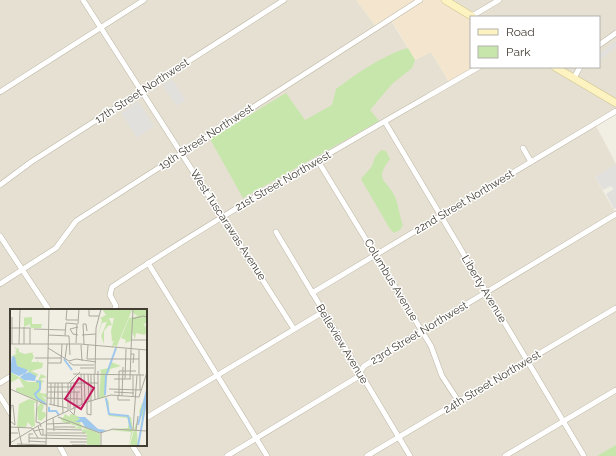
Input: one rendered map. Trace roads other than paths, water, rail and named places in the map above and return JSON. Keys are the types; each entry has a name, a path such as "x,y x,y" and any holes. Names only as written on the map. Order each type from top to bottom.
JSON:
{"main road":[{"path":"445,0 470,16"},
{"path":"557,68 616,103"}],"street":[{"name":"West Tuscarawas Avenue","path":"83,0 294,329"},
{"path":"0,92 144,0"},
{"name":"17th Street Northwest","path":"0,185 31,162 284,0"},
{"name":"19th Street Northwest","path":"0,284 56,248 76,221 420,0"},
{"path":"474,16 499,0"},
{"path":"600,44 616,33"},
{"name":"21st Street Northwest","path":"114,309 116,306 110,295 112,287 148,263 222,216 477,68"},
{"path":"574,78 579,68"},
{"name":"22nd Street Northwest","path":"312,293 616,111"},
{"name":"Liberty Avenue","path":"385,122 584,456"},
{"path":"523,148 531,162"},
{"name":"Columbus Avenue","path":"318,161 431,346 442,376 458,402"},
{"name":"23rd Street Northwest","path":"227,456 356,378 364,366 616,214"},
{"name":"Belleview Avenue","path":"276,232 410,456"},
{"path":"0,236 48,309"},
{"path":"148,263 267,456"},
{"name":"24th Street Northwest","path":"367,456 616,308"},
{"path":"147,417 323,312"},
{"path":"0,383 10,377"},
{"path":"505,456 616,390"},
{"path":"0,396 10,412"},
{"path":"60,446 65,456"},
{"path":"133,446 139,456"}]}
